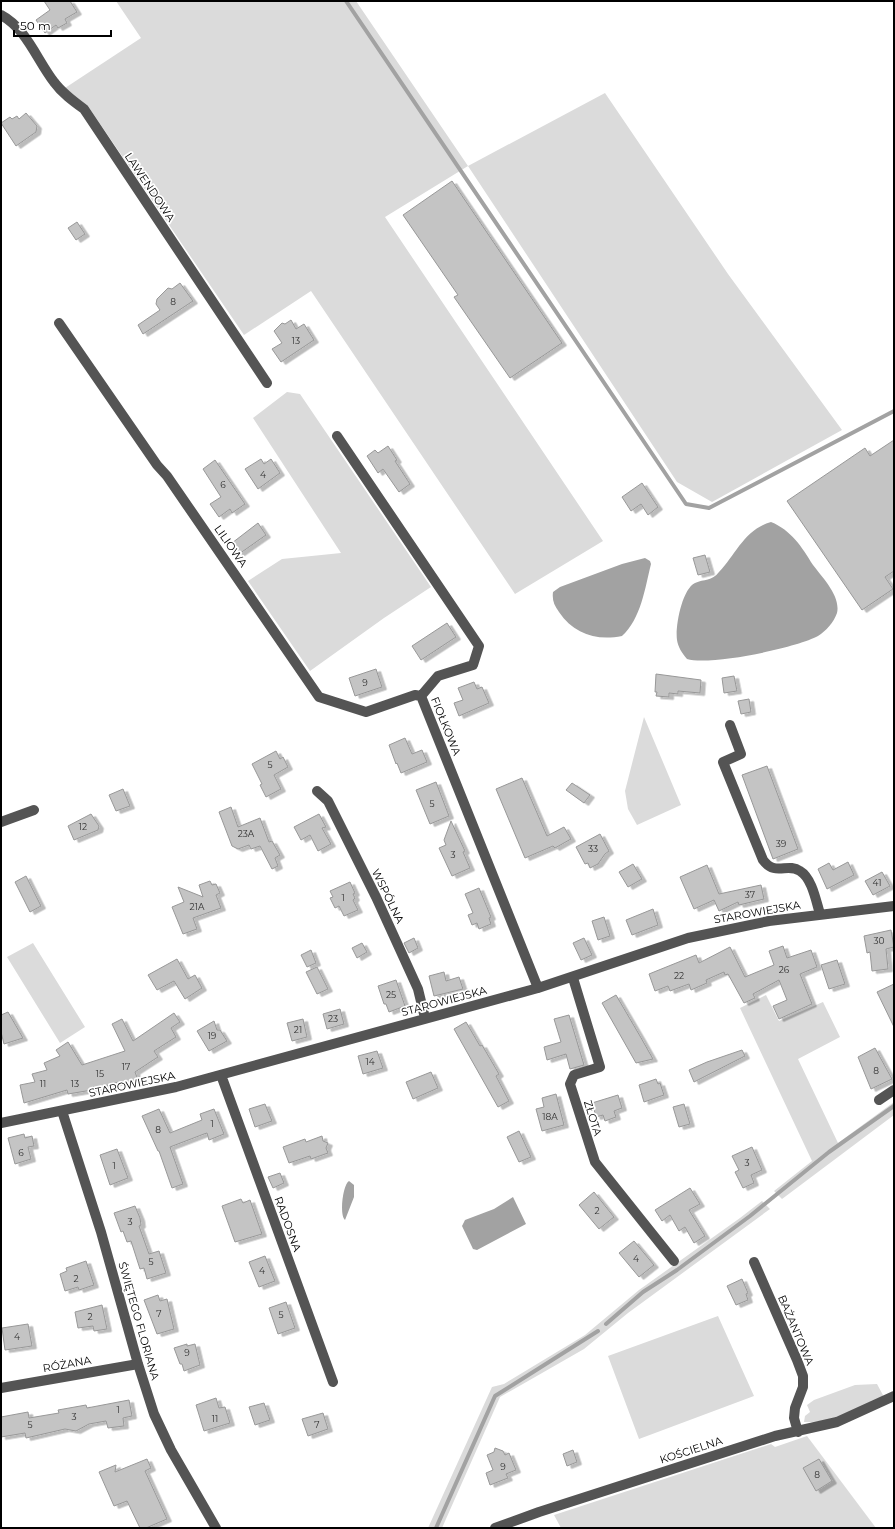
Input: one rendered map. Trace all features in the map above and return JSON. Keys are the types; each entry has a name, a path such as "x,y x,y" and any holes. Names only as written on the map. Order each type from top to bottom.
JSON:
{"street":[{"name":"LAWENDOWA","path":"1,15 10,19 19,30 58,87 84,109 267,383"},
{"name":"LILIOWA","path":"59,323 157,465 167,476 263,614 319,697 366,712 415,695 421,696"},
{"name":"FIOŁKOWA","path":"337,436 479,646 473,665 438,676 421,696 538,988"},
{"path":"730,726 741,754 723,762 763,860 767,866 774,869 793,868 801,871 809,881 820,914"},
{"name":"WSPÓLNA","path":"317,791 328,800 376,897 418,989 426,1018"},
{"path":"1,822 34,810"},
{"name":"STAROWIEJSKA","path":"1,1124 176,1088 573,978 688,938 769,921 894,906"},
{"name":"ZŁOTA","path":"573,978 600,1067 574,1075 570,1080 595,1162 674,1261"},
{"name":"RADOSNA","path":"221,1075 333,1382"},
{"path":"879,1100 894,1090"},
{"name":"ŚWIĘTEGO FLORIANA","path":"62,1111 101,1232 138,1364 154,1414 168,1443 216,1528"},
{"name":"BAŻANTOWA","path":"754,1262 788,1338 803,1376 803,1387 795,1408 794,1418 798,1432"},
{"name":"RÓŻANA","path":"1,1388 138,1364"},
{"name":"KOŚCIELNA","path":"495,1528 538,1512 775,1436 837,1422 894,1396"}],"shaded area":[{"path":"116,1 356,1 468,166 385,217 603,541 515,594 311,291 244,335 88,106 65,88 141,38"},
{"path":"605,93 728,274 842,430 712,502 677,482 468,166"},
{"path":"287,392 300,394 431,587 384,618 310,671 248,581 282,559 341,553 253,418"},
{"path":"771,522 778,525 790,534 830,587 834,594 837,607 837,613 834,620 827,629 818,636 791,646 733,658 698,661 687,659 679,648 677,640 678,618 686,593 695,583 716,575 754,530"},
{"path":"645,558 650,561 651,564 644,593 634,621 622,636 603,637 586,634 579,631 565,620 556,607 553,600 553,592 560,587 622,564"},
{"path":"644,717 681,805 637,825 628,809 625,791"},
{"path":"33,943 85,1027 60,1043 7,957"},
{"path":"766,995 779,1021 823,1002 840,1037 798,1059 838,1143 894,1102 894,1115 782,1199 774,1191 812,1161 740,1008"},
{"path":"349,1181 354,1185 354,1197 345,1220 342,1212 342,1200 345,1188"},
{"path":"513,1197 526,1224 477,1250 473,1249 462,1226 465,1220 494,1209"},
{"path":"762,1201 770,1209 628,1313 584,1349 500,1397 442,1528 428,1528 492,1387 504,1384 585,1335 639,1290"},
{"path":"718,1316 754,1396 639,1439 608,1356"},
{"path":"877,1384 884,1397 835,1418 815,1422 804,1422 805,1416 810,1412 807,1405 814,1400 855,1385"},
{"path":"807,1436 876,1528 561,1528 554,1515 771,1444 775,1447"}],"building":[{"path":"44,1 70,1 77,12 65,19 67,23 58,28 56,25 45,33 36,20 50,10"},
{"path":"26,113 37,126 36,132 16,146 1,123 10,117 12,119 17,116 19,119"},
{"path":"452,181 562,343 510,378 454,297 458,295 403,215"},
{"path":"77,222 85,234 76,240 68,228"},
{"path":"180,283 193,301 143,334 138,325 160,310 156,304 157,299 168,288 172,289"},
{"path":"291,320 296,329 304,324 314,340 281,362 272,349 282,343 274,331 282,323 285,324"},
{"path":"894,440 894,571 885,577 893,589 862,610 787,501 865,448 870,456"},
{"path":"388,446 397,460 395,461 410,484 399,492 383,469 378,473 367,456 375,450 378,453"},
{"path":"261,459 264,464 271,459 280,473 258,489 245,469"},
{"path":"215,460 245,504 232,513 230,509 219,517 210,504 221,497 203,469"},
{"path":"642,483 658,507 648,515 641,504 631,511 622,497"},
{"path":"258,523 266,535 239,554 232,543"},
{"path":"705,555 710,572 698,575 693,558"},
{"path":"447,623 456,637 421,660 412,646"},
{"path":"376,669 382,687 355,696 349,678"},
{"path":"656,674 701,680 700,693 678,691 678,694 669,693 669,697 656,696"},
{"path":"734,676 737,691 724,693 722,678"},
{"path":"474,682 477,689 482,687 489,703 459,716 454,703 463,700 458,688"},
{"path":"749,699 751,712 741,714 738,701"},
{"path":"405,738 412,754 422,750 427,762 401,773 389,745"},
{"path":"276,751 280,759 283,757 288,767 274,775 281,789 266,797 260,785 262,784 252,764"},
{"path":"767,766 798,849 773,859 742,775"},
{"path":"522,778 547,836 564,827 571,839 555,848 553,846 525,858 496,789"},
{"path":"436,782 449,816 430,824 416,790"},
{"path":"572,783 590,795 584,803 566,790"},
{"path":"123,789 130,806 116,811 109,795"},
{"path":"231,807 238,827 260,818 269,842 272,841 280,855 275,858 278,866 272,869 260,846 251,849 249,845 238,849 232,846 219,812"},
{"path":"91,814 99,826 98,830 74,840 68,826"},
{"path":"319,814 326,827 322,828 331,844 318,851 310,835 301,840 294,827"},
{"path":"451,821 465,851 463,852 470,868 452,876 439,848 446,845 444,840"},
{"path":"600,834 609,851 598,864 590,868 588,863 585,864 576,847"},
{"path":"848,862 854,875 827,889 818,869 829,863 833,870"},
{"path":"633,864 642,879 628,887 619,872"},
{"path":"707,865 719,894 761,885 764,899 739,905 738,902 719,911 714,900 694,909 680,877"},
{"path":"882,872 890,886 873,895 865,881"},
{"path":"26,876 41,906 30,912 15,882"},
{"path":"210,881 212,885 216,884 220,893 216,895 221,908 193,918 197,929 183,934 172,907 184,902 178,887 203,897 199,885"},
{"path":"350,882 355,893 353,894 355,898 353,900 358,910 344,916 339,906 335,908 330,898 333,897 330,891"},
{"path":"479,888 491,917 489,918 491,924 479,929 477,923 472,925 468,915 473,913 465,894"},
{"path":"653,909 658,925 632,935 626,920"},
{"path":"604,917 610,936 598,940 592,921"},
{"path":"891,930 894,947 886,949 888,969 872,971 870,952 867,953 864,936"},
{"path":"414,938 418,948 409,953 404,943"},
{"path":"584,938 592,955 581,960 573,943"},
{"path":"362,943 367,952 357,958 352,948"},
{"path":"783,946 787,958 811,950 817,967 800,974 812,1004 779,1019 773,1006 787,1000 779,980 753,994 755,998 744,1003 728,974 725,975 724,972 706,980 707,983 691,990 689,984 670,991 668,986 655,991 649,974 696,955 699,963 730,947 745,977 774,965 769,951"},
{"path":"311,950 316,963 307,967 301,955"},
{"path":"177,959 188,979 195,975 202,988 185,999 174,981 157,990 148,975"},
{"path":"837,960 845,984 829,989 821,965"},
{"path":"317,967 328,989 317,994 306,972"},
{"path":"444,972 446,981 459,977 463,989 434,996 429,976"},
{"path":"396,980 405,1006 389,1012 386,1004 384,1004 378,986"},
{"path":"894,984 894,1027 877,992"},
{"path":"616,995 653,1059 636,1063 602,1003"},
{"path":"340,1009 344,1024 327,1029 323,1014"},
{"path":"8,1012 23,1038 4,1044 1,1032 1,1015"},
{"path":"174,1013 180,1022 171,1028 176,1037 154,1051 158,1057 135,1072 138,1080 124,1085 122,1081 92,1090 68,1094 67,1090 24,1103 20,1085 35,1082 32,1074 47,1070 44,1063 60,1056 56,1050 68,1042 82,1065 125,1051 112,1024 122,1019 133,1041"},
{"path":"569,1015 584,1065 570,1069 566,1054 547,1060 544,1047 561,1042 554,1019"},
{"path":"303,1019 307,1037 292,1041 287,1023"},
{"path":"214,1021 217,1030 220,1030 227,1041 209,1051 197,1031"},
{"path":"466,1022 499,1074 496,1076 509,1101 498,1107 454,1029"},
{"path":"875,1048 892,1079 871,1089 858,1057"},
{"path":"742,1050 745,1056 694,1082 689,1070"},
{"path":"377,1051 383,1068 363,1074 358,1056"},
{"path":"431,1072 438,1088 413,1099 406,1082"},
{"path":"656,1079 658,1084 660,1083 664,1095 644,1102 639,1085"},
{"path":"556,1094 564,1125 542,1131 536,1109 544,1107 542,1098"},
{"path":"618,1095 622,1108 614,1111 616,1117 605,1121 603,1115 596,1117 592,1103"},
{"path":"265,1104 272,1121 255,1127 249,1109"},
{"path":"684,1104 690,1124 679,1127 673,1107"},
{"path":"159,1109 170,1133 202,1120 200,1114 214,1109 224,1134 209,1140 207,1133 170,1147 183,1184 172,1188 159,1151 142,1116"},
{"path":"519,1131 531,1157 519,1162 507,1137"},
{"path":"24,1134 25,1138 32,1136 34,1146 28,1147 31,1159 15,1164 8,1138"},
{"path":"322,1136 323,1141 328,1143 326,1148 328,1153 311,1159 310,1156 289,1163 283,1147 305,1139 306,1142"},
{"path":"752,1147 762,1170 751,1175 754,1183 743,1188 735,1172 739,1170 732,1156"},
{"path":"117,1149 128,1178 110,1185 100,1155"},
{"path":"280,1173 284,1183 273,1188 268,1177"},
{"path":"690,1188 700,1204 689,1210 705,1236 694,1243 685,1227 679,1231 670,1215 662,1221 655,1210"},
{"path":"594,1192 614,1217 599,1229 579,1205"},
{"path":"241,1199 243,1203 250,1200 262,1234 235,1242 222,1206"},
{"path":"135,1206 140,1218 141,1225 139,1226 149,1254 159,1251 166,1273 147,1279 144,1268 140,1269 131,1241 127,1242 123,1231 121,1232 114,1213"},
{"path":"634,1241 654,1265 639,1277 619,1253"},
{"path":"265,1256 275,1281 259,1287 249,1262"},
{"path":"86,1261 94,1285 79,1290 78,1287 65,1291 60,1274 67,1271 66,1268"},
{"path":"742,1279 748,1293 746,1294 748,1300 736,1305 727,1286"},
{"path":"158,1295 160,1301 167,1299 174,1329 157,1334 144,1300"},
{"path":"286,1302 295,1328 278,1334 269,1308"},
{"path":"102,1305 107,1329 94,1331 93,1326 78,1328 75,1312"},
{"path":"28,1324 32,1346 5,1350 2,1328"},
{"path":"187,1344 187,1346 195,1344 200,1365 184,1371 174,1348"},
{"path":"216,1398 219,1408 225,1407 230,1423 204,1431 196,1405"},
{"path":"129,1400 132,1416 123,1418 124,1426 108,1428 106,1421 89,1424 76,1431 65,1429 26,1438 25,1433 1,1437 1,1417 28,1412 29,1418 59,1413 58,1410 86,1405 87,1408"},
{"path":"264,1403 270,1420 255,1425 249,1407"},
{"path":"323,1413 328,1429 308,1436 302,1419"},
{"path":"495,1448 503,1451 505,1455 509,1453 516,1470 506,1474 508,1478 490,1485 486,1473 493,1470 487,1455 494,1452"},
{"path":"573,1450 577,1462 567,1466 563,1454"},
{"path":"147,1459 151,1468 145,1471 167,1519 146,1528 140,1528 127,1501 114,1506 99,1472 116,1465 115,1472"},
{"path":"819,1459 832,1481 816,1491 803,1468"}],"waterway":[{"path":"346,1 686,504 709,508 894,411"},
{"path":"606,1324 643,1292 677,1270 750,1216 829,1152 894,1106"},
{"path":"436,1528 495,1396 598,1331"}]}
